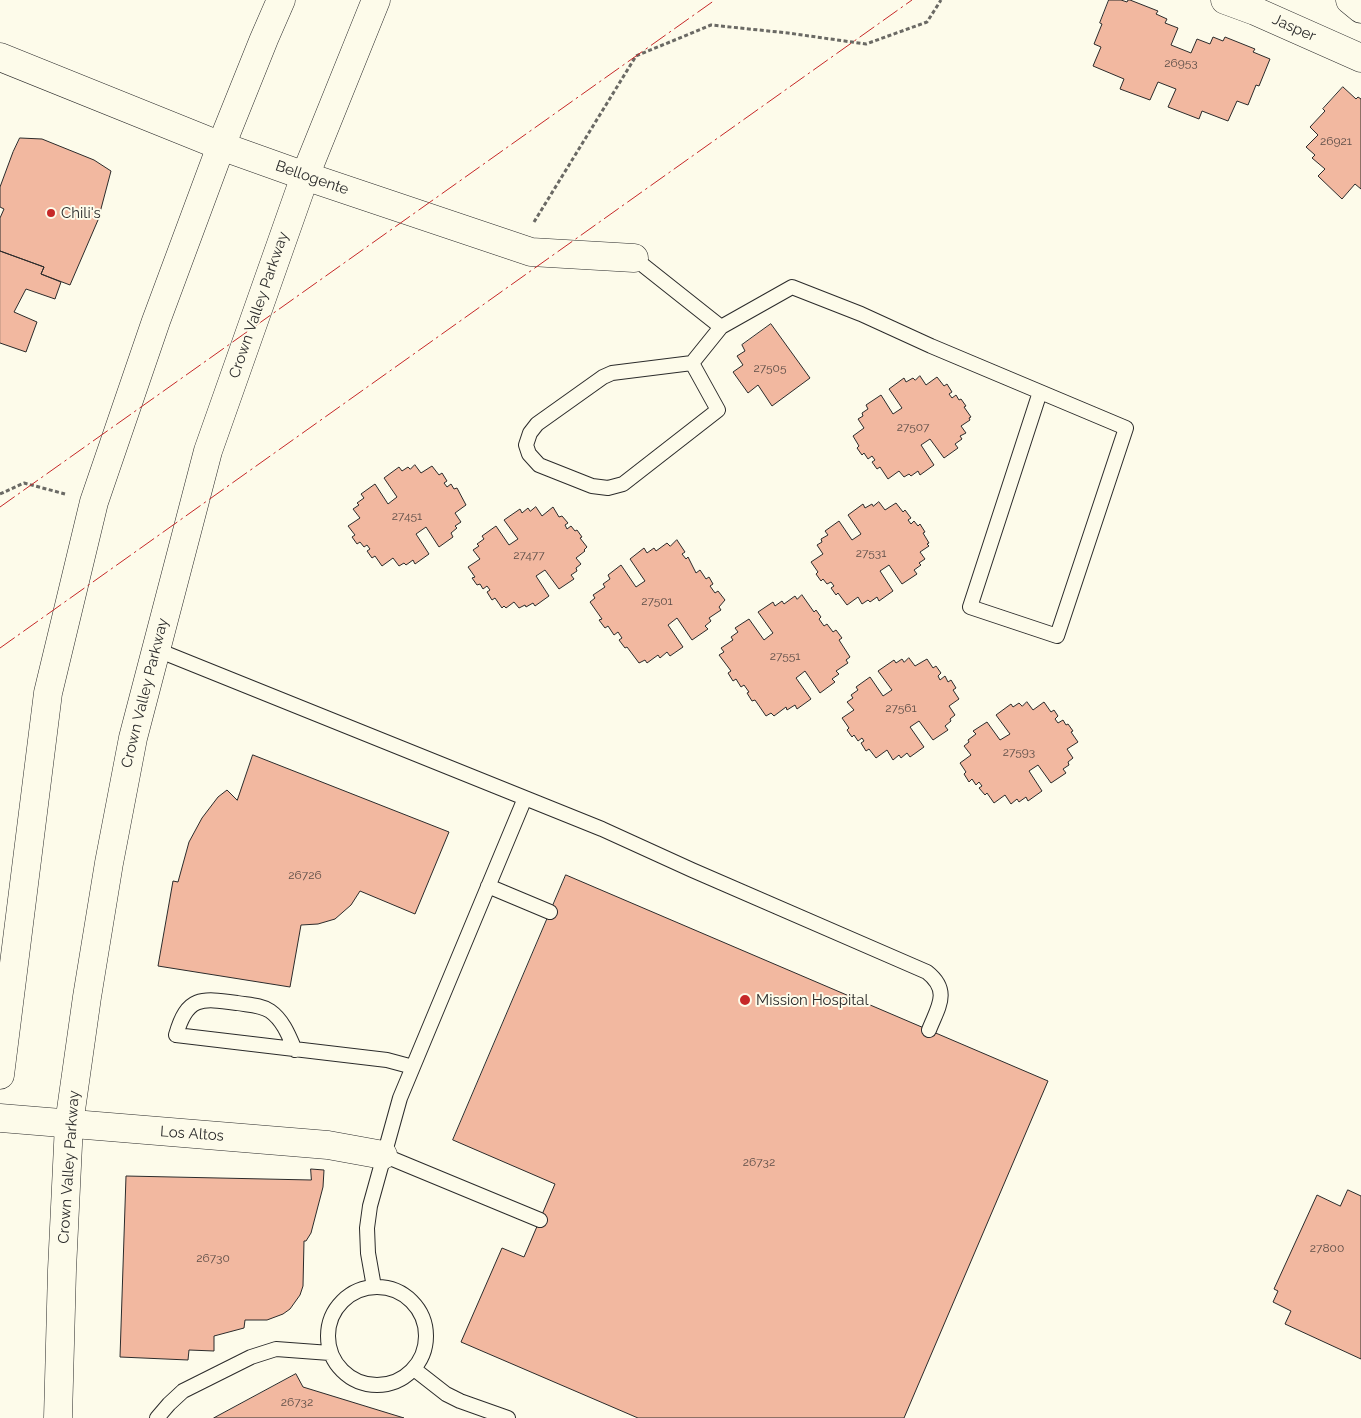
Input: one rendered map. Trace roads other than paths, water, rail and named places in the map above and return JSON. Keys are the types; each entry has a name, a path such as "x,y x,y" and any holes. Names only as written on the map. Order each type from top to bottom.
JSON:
{"main road":[{"path":"0,1075 48,693 94,502 156,321 222,146 281,0"},
{"name":"Crown Valley Parkway","path":"58,1418 62,1270 69,1124 109,863 132,738 208,451 305,176 376,0"},
{"name":"Jasper","path":"1225,0 1255,11 1360,57"},
{"path":"1350,0 1361,9"},
{"name":"Bellogente","path":"0,57 222,146 518,248 531,252 634,258"},
{"name":"Los Altos","path":"0,1118 328,1145 383,1155"}],"lane":[{"path":"634,258 721,327"},
{"path":"692,363 718,410 623,484 608,488 583,484 539,465 529,454 526,445 530,434 537,424 603,377 612,373 692,363 721,327 792,287 861,314 931,346 1126,428 1057,636 970,607 1040,392"},
{"path":"155,649 602,829 927,972 935,978 940,986 941,994 941,1000 929,1030"},
{"path":"374,1287 368,1253 367,1228 370,1206 400,1098 525,798"},
{"path":"488,886 550,912"},
{"path":"295,1050 278,1018 270,1011 260,1006 208,999 197,1002 190,1007 181,1018 176,1035 295,1050 387,1060 413,1067"},
{"path":"383,1155 540,1220"},
{"path":"374,1287 397,1291 407,1296 422,1315 426,1326 425,1349 421,1360 401,1380 385,1386 368,1386 351,1379 338,1368 330,1353 327,1338 336,1310 346,1298 359,1290 374,1287"},
{"path":"158,1418 183,1391 251,1357 276,1349 330,1353"},
{"path":"414,1369 446,1394 508,1418"}],"place":[{"name":"Chili's","path":"51,213"},
{"name":"Mission Hospital","path":"745,1000"}]}
